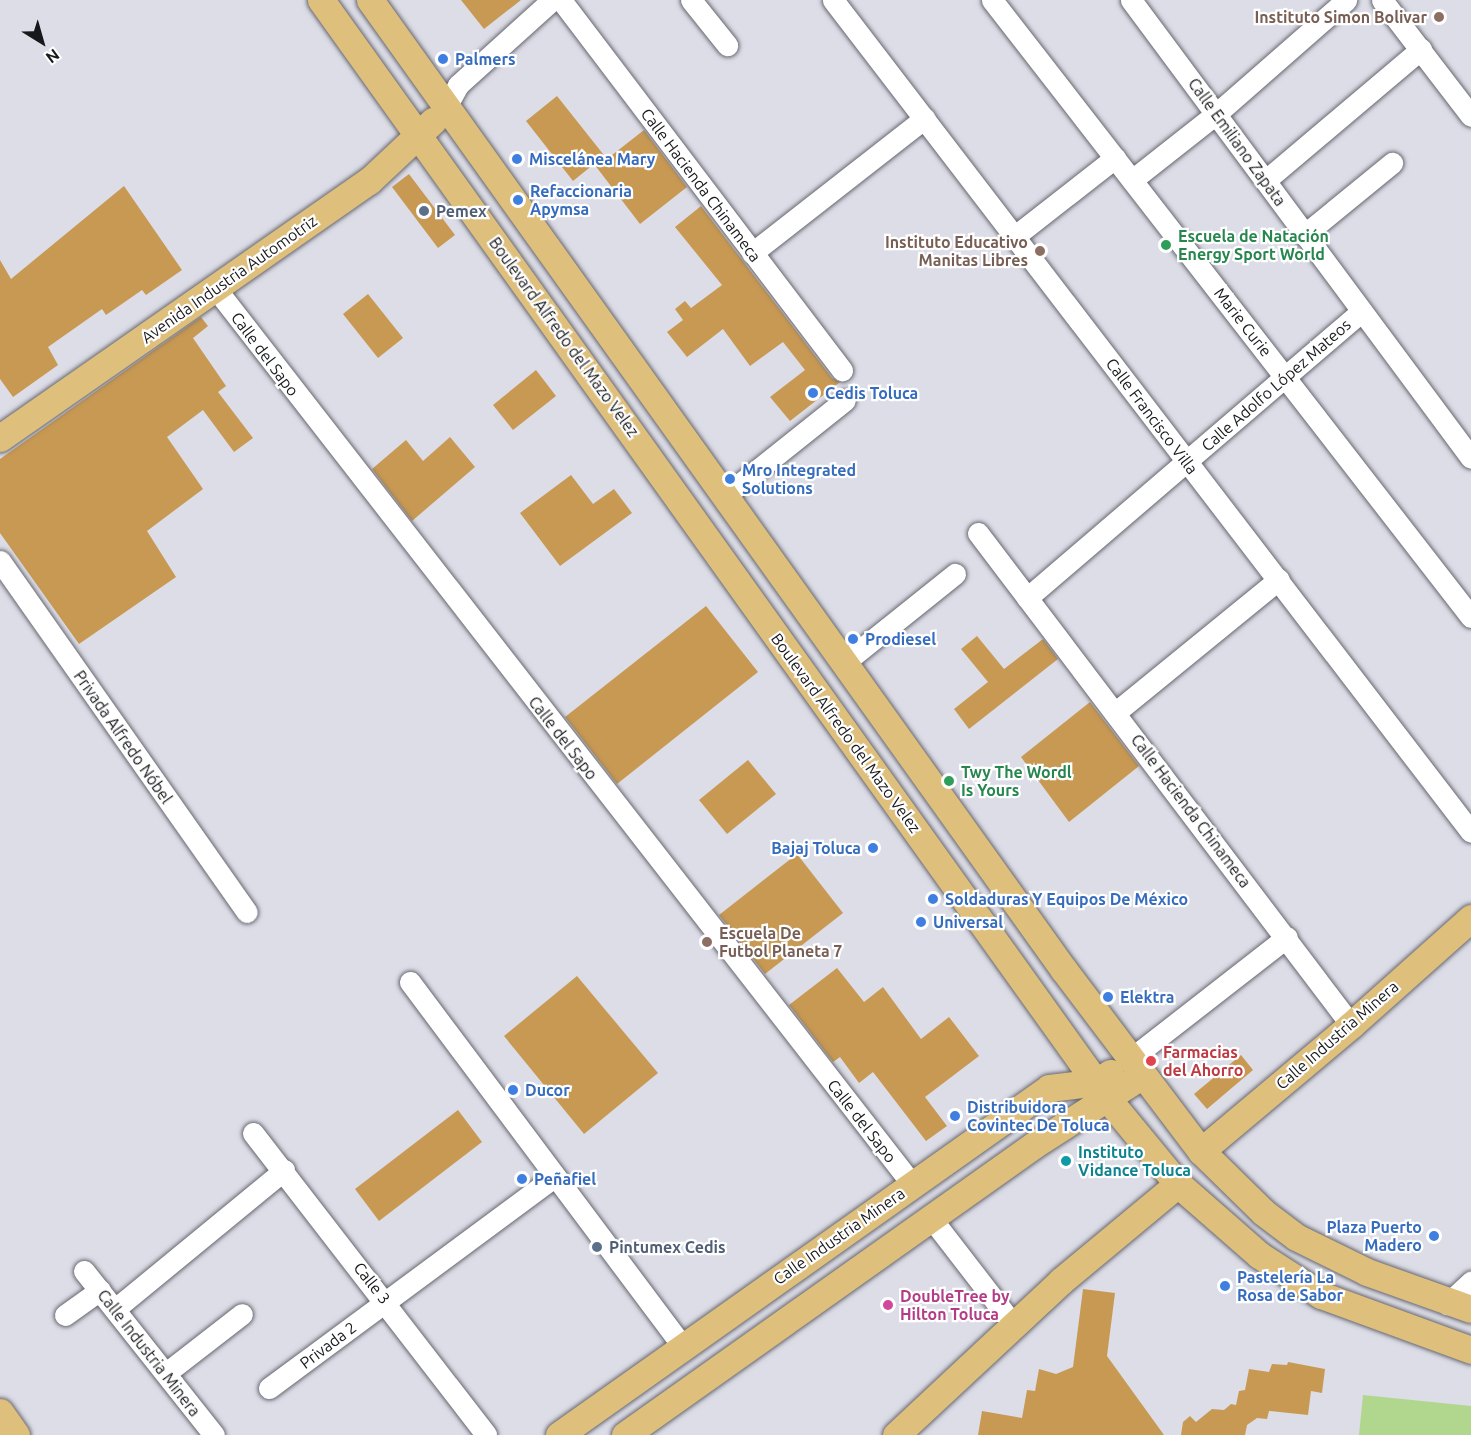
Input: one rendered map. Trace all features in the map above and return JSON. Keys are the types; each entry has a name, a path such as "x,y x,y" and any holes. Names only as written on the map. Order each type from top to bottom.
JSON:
{"main road":[{"name":"Boulevard Alfredo del Mazo Velez","path":"321,0 421,135 1103,1090 1178,1184 1259,1255 1321,1295 1471,1350"},
{"path":"370,0 1135,1068 1201,1151 1263,1212 1296,1237 1367,1272 1459,1306"},
{"name":"Avenida Industria Automotriz","path":"0,438 369,182 421,135 446,107"},
{"name":"Calle Industria Minera","path":"1201,1151 1351,1025 1471,918"},
{"name":"Calle Industria Minera","path":"629,1432 1034,1145 1103,1090 1135,1068"},
{"name":"Calle Industria Minera","path":"559,1435 1049,1088 1103,1090"},
{"path":"1011,1114 1027,1123 1034,1145"},
{"path":"896,1435 1013,1324 1178,1184"},
{"path":"611,1400 629,1432"},
{"path":"0,1412 16,1435"}],"street":[{"path":"446,107 458,85 552,0"},
{"name":"Calle Hacienda Chinameca","path":"561,0 842,370"},
{"path":"691,0 727,45"},
{"name":"Calle Francisco Villa","path":"833,0 1471,832"},
{"name":"Marie Curie","path":"992,0 1471,617"},
{"name":"Calle Emiliano Zapata","path":"1131,0 1471,458"},
{"path":"1132,180 1216,114 1346,0"},
{"path":"1383,0 1471,116"},
{"path":"1266,180 1421,49"},
{"path":"752,254 925,118"},
{"path":"1015,236 1115,158"},
{"path":"1304,235 1392,163"},
{"name":"Calle del Sapo","path":"216,289 912,1184"},
{"name":"Calle Adolfo López Mateos","path":"1028,598 1187,463 1284,375 1361,312"},
{"path":"726,495 845,400"},
{"name":"Calle Hacienda Chinameca","path":"978,533 1287,937 1351,1025"},
{"name":"Privada Alfredo Nóbel","path":"0,561 247,912"},
{"path":"845,662 955,574"},
{"path":"1116,712 1278,579"},
{"path":"1135,1068 1287,937"},
{"path":"410,982 682,1346"},
{"name":"Calle 3","path":"253,1133 386,1301 486,1435"},
{"path":"115,1309 284,1170"},
{"name":"Privada 2","path":"269,1388 554,1177"},
{"path":"931,1218 1013,1324"},
{"name":"Calle Industria Minera","path":"84,1271 214,1435"},
{"path":"1459,1306 1471,1282"},
{"path":"65,1315 100,1290"},
{"path":"166,1373 242,1314"}],"green space":[{"path":"1363,1395 1471,1406 1471,1435 1359,1435"}],"building":[{"path":"461,0 521,0 484,29"},
{"path":"557,96 607,159 644,130 687,187 640,224 594,164 573,181 526,121"},
{"name":"Pemex","path":"409,174 455,235 438,248 392,187"},
{"path":"124,186 182,270 146,295 142,290 106,315 102,309 48,347 58,365 13,397 0,379 0,260 11,279"},
{"path":"701,206 832,378 840,382 790,421 770,397 805,370 783,342 750,366 723,329 687,357 667,332 683,320 675,309 685,301 691,308 722,285 675,227"},
{"path":"368,294 403,338 378,358 343,314"},
{"path":"201,317 208,326 193,338 226,386 218,392 253,438 234,452 203,410 167,437 203,489 147,531 176,577 79,644 0,533 0,459"},
{"path":"536,370 556,396 513,430 493,405"},
{"path":"450,437 475,467 412,521 372,469 406,440 423,461"},
{"path":"571,475 593,504 614,489 632,513 560,566 520,513"},
{"path":"706,606 758,672 617,784 565,717"},
{"path":"977,636 1004,669 1043,639 1058,659 969,729 954,709 988,682 961,649"},
{"path":"1090,702 1139,766 1069,822 1021,757"},
{"path":"748,760 776,794 727,834 699,800"},
{"path":"797,854 843,913 765,974 719,915"},
{"path":"837,968 864,1002 883,987 921,1039 949,1017 979,1056 925,1097 947,1126 926,1141 873,1072 859,1083 840,1057 833,1062 789,1005"},
{"path":"577,976 658,1073 584,1134 504,1036"},
{"path":"1241,1055 1253,1070 1207,1109 1194,1094"},
{"path":"458,1110 482,1142 379,1221 355,1189"},
{"path":"1083,1289 1115,1293 1107,1356 1164,1435 978,1435 982,1411 1022,1418 1027,1390 1035,1391 1039,1369 1056,1374 1073,1367"},
{"path":"1288,1362 1325,1369 1322,1393 1311,1391 1308,1415 1269,1411 1267,1419 1257,1418 1247,1425 1245,1435 1181,1435 1183,1422 1190,1416 1196,1422 1212,1409 1224,1410 1231,1404 1236,1405 1239,1391 1245,1390 1249,1369 1269,1372 1272,1364 1287,1365"}],"place":[{"name":"Instituto Simon Bolivar","path":"1439,17"},
{"name":"Palmers","path":"443,59"},
{"name":"Miscelánea Mary","path":"517,159"},
{"name":"Refaccionaria Apymsa","path":"518,200"},
{"name":"Pemex","path":"424,211"},
{"name":"Escuela de Natación Energy Sport World","path":"1166,245"},
{"name":"Instituto Educativo Manitas Libres","path":"1040,251"},
{"name":"Cedis Toluca","path":"813,393"},
{"name":"Mro Integrated Solutions","path":"730,479"},
{"name":"Prodiesel","path":"853,639"},
{"name":"Twy The Wordl Is Yours","path":"949,781"},
{"name":"Bajaj Toluca","path":"873,848"},
{"name":"Soldaduras Y Equipos De México","path":"933,899"},
{"name":"Universal","path":"921,922"},
{"name":"Escuela De Futbol Planeta 7","path":"707,942"},
{"name":"Elektra","path":"1108,997"},
{"name":"Farmacias del Ahorro","path":"1151,1061"},
{"name":"Ducor","path":"513,1090"},
{"name":"Distribuidora Covintec De Toluca","path":"955,1116"},
{"name":"Instituto Vidance Toluca","path":"1066,1161"},
{"name":"Peñafiel","path":"522,1179"},
{"name":"Plaza Puerto Madero","path":"1434,1236"},
{"name":"Pintumex Cedis","path":"597,1247"},
{"name":"Pastelería La Rosa de Sabor","path":"1225,1286"},
{"name":"DoubleTree by Hilton Toluca","path":"888,1305"}]}
